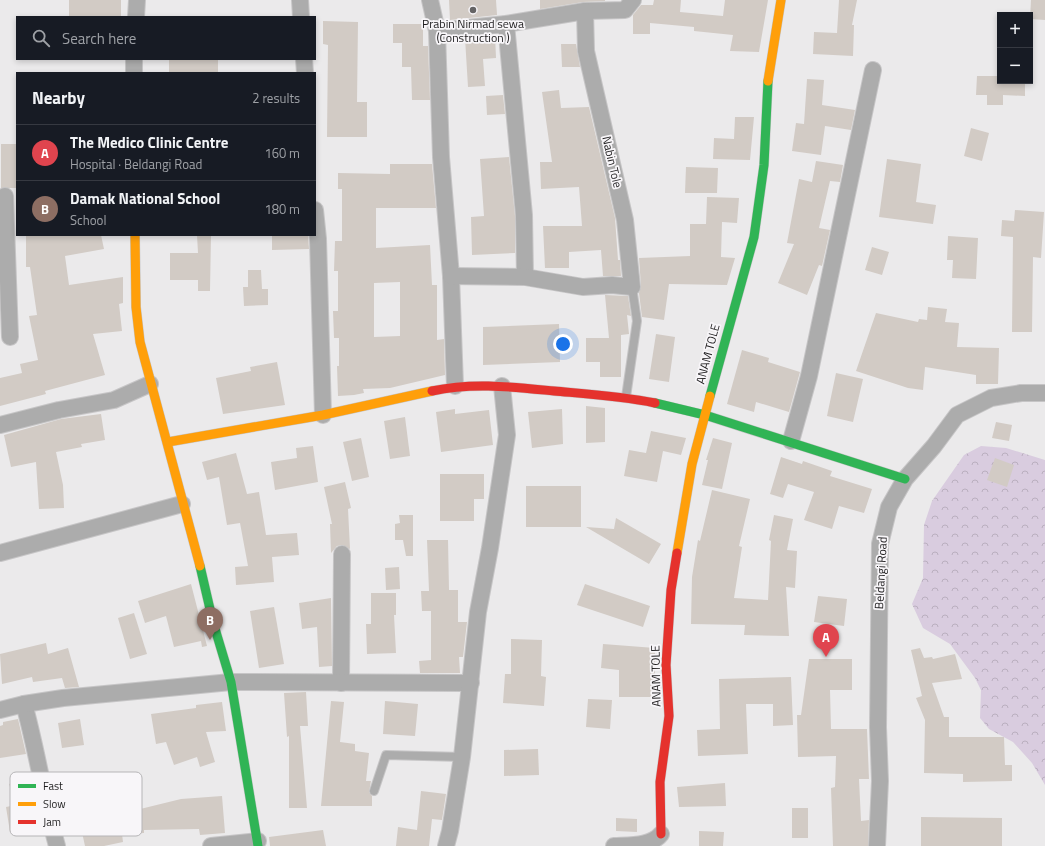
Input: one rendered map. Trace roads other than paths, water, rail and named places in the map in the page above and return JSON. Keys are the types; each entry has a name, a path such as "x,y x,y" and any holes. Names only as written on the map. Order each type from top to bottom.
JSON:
{"street":[{"path":"136,0 136,16"},
{"path":"300,0 301,16"},
{"path":"430,0 437,31 442,157 451,276 455,386"},
{"path":"437,31 506,24 585,11 625,10 633,0"},
{"name":"ANAM TOLE","path":"661,834 660,782 669,716 666,664 671,590 692,464 730,318 754,237 764,165 768,71 781,0"},
{"name":"Nabin Tole","path":"585,11 586,51 625,220 632,287"},
{"path":"506,24 524,215 525,277"},
{"path":"134,60 134,72"},
{"path":"304,60 305,72"},
{"path":"791,441 809,376 873,70"},
{"path":"7,196 10,337"},
{"path":"316,220 318,239 323,415"},
{"path":"135,236 136,307 140,342 150,384 168,442 182,504 200,566 213,622 231,682 258,843 211,846"},
{"path":"451,276 525,277 583,287 612,285 632,287"},
{"path":"0,425 59,410 114,400 150,384"},
{"path":"168,442 323,415 455,386 502,386 626,397 705,415 905,478"},
{"path":"446,846 450,831 462,757 478,612 494,526 507,434 502,386"},
{"name":"Beldangi Road","path":"877,846 880,781 878,727 880,544 889,507 905,478 934,446 957,415 992,398 1021,393 1045,394"},
{"path":"0,554 182,504"},
{"path":"341,683 342,554"},
{"path":"0,710 24,704 64,698 231,682 471,683"},
{"path":"24,704 36,748 41,772"},
{"path":"614,846 651,844 657,840 661,834"},
{"path":"54,836 57,846"}],"lane":[{"path":"626,397 637,321 632,287"},
{"path":"374,791 386,755 462,757"}],"place":[{"name":"Prabin Nirmad sewa (Construction )","path":"473,10"},
{"name":"Damak National School","path":"210,640"},
{"name":"The Medico Clinic Centre","path":"826,657"}]}
